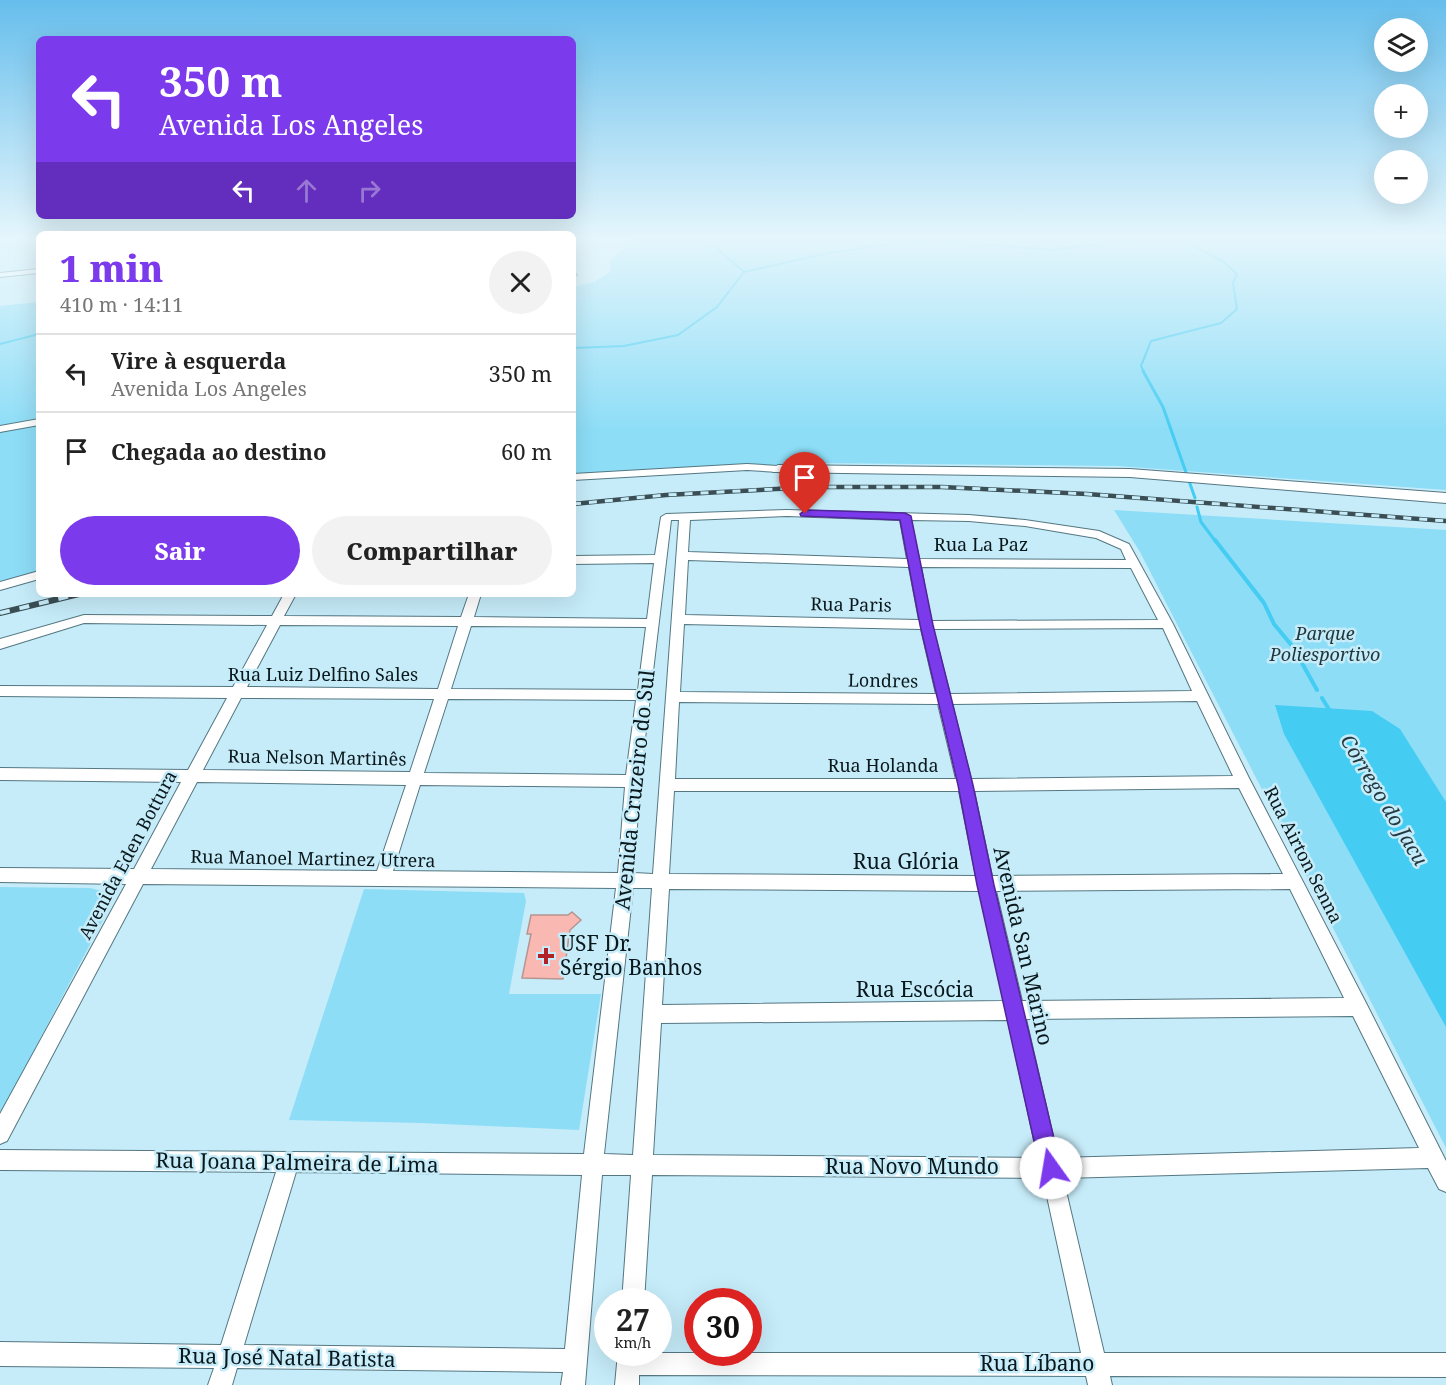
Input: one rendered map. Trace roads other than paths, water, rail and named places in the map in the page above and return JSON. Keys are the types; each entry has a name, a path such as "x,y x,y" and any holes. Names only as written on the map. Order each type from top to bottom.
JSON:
{"street":[{"path":"0,429 36,423"},
{"path":"576,477 747,467 1130,473 1446,498"},
{"path":"685,516 787,513 905,516"},
{"name":"Avenida Cruzeiro do Sul","path":"573,1385 593,1166 625,883 633,781 645,695 651,622 666,517 685,516 634,1288"},
{"name":"Rua Airton Senna","path":"905,516 1025,523 1099,535 1125,547 1167,624 1200,696 1446,1182"},
{"name":"Avenida San Marino","path":"905,516 926,625 965,785 1098,1375"},
{"name":"Rua La Paz","path":"683,556 913,563 1135,564"},
{"path":"576,560 661,559"},
{"path":"0,586 36,576"},
{"name":"Avenida Eden Bottura","path":"0,1134 288,597"},
{"path":"382,880 474,597"},
{"path":"0,644 84,619 651,622"},
{"name":"Rua Paris","path":"678,620 926,625 1167,624"},
{"name":"Rua Luiz Delfino Sales","path":"0,691 645,695"},
{"name":"Londres","path":"673,697 944,699 1200,696"},
{"name":"Rua Nelson Martinês","path":"0,774 633,781"},
{"name":"Rua Holanda","path":"667,785 1243,782"},
{"name":"Rua Manoel Martinez Utrera","path":"0,875 661,883"},
{"name":"Rua Glória","path":"661,883 986,885 1295,881"},
{"name":"Rua Escócia","path":"652,1014 1359,1007"},
{"name":"Rua Novo Mundo","path":"642,1166 1051,1168 1434,1158"},
{"name":"Rua Joana Palmeira de Lima","path":"0,1160 642,1166"},
{"path":"220,1385 289,1162"},
{"name":"Rua José Natal Batista","path":"0,1354 575,1361"},
{"name":"Rua Líbano","path":"628,1367 1098,1375 1446,1365"}],"water":[{"path":"1275,705 1372,711 1400,729 1446,802 1446,1027 1284,734"}],"waterway":[{"path":"576,348 624,346 678,335 720,303"},
{"name":"Córrego do Jacu","path":"1144,372 1141,366 1151,341 1221,323 1237,309 1236,303"},
{"path":"0,344 36,335"},
{"name":"Córrego do Jacu","path":"1143,371 1163,407 1195,498"},
{"name":"Córrego do Jacu","path":"1197,507 1201,522 1216,542"},
{"name":"Córrego do Jacu","path":"1215,540 1264,603 1274,624 1293,647 1317,690"},
{"name":"Córrego do Jacu","path":"1322,698 1330,711"}],"railway":[{"path":"576,504 666,495 812,487 942,487 1087,494 1446,521"},
{"path":"0,613 67,597"}],"place":[{"name":"USF Dr. Sérgio Banhos","path":"546,956"}],"park label":[{"name":"Parque Poliesportivo","path":"1325,644"}]}
